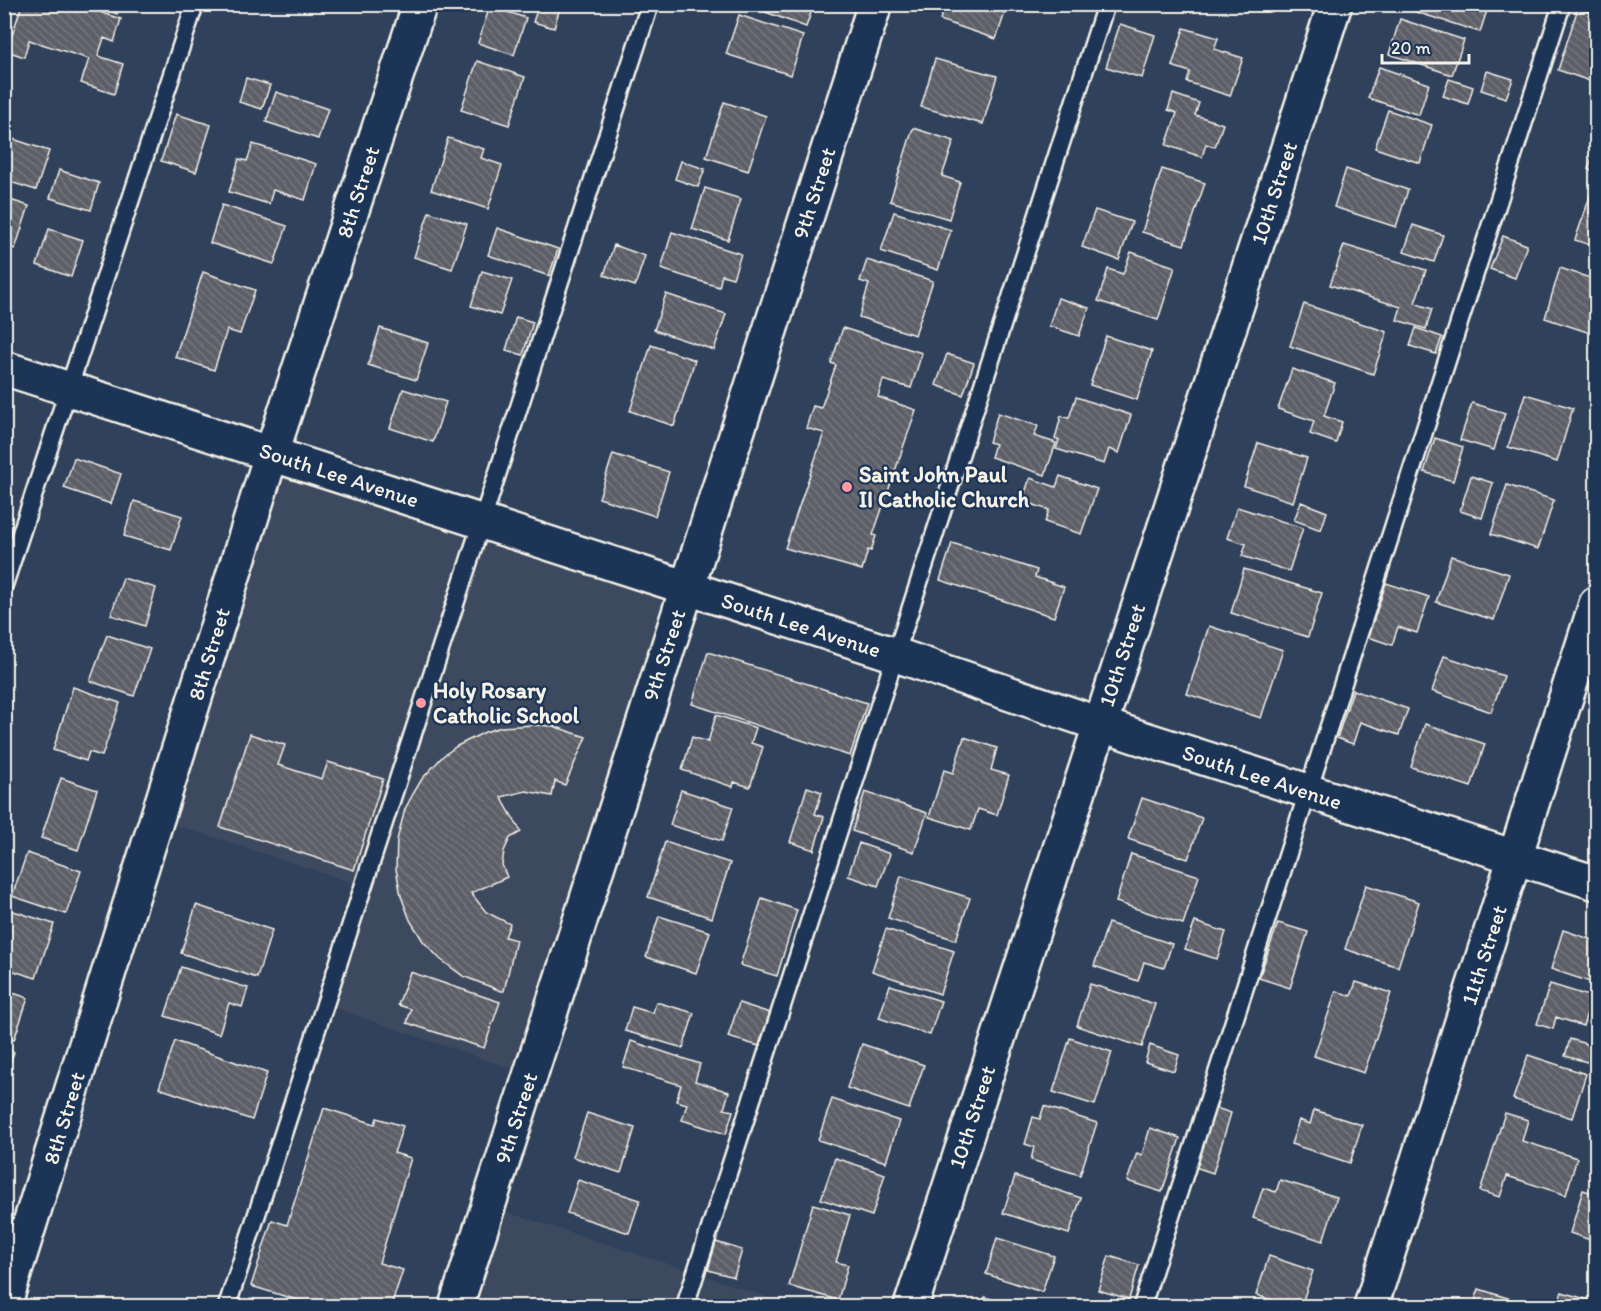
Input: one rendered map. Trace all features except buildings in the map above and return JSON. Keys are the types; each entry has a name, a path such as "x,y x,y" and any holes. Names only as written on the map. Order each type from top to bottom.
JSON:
{"street":[{"name":"8th Street","path":"4,1306 272,452 420,4"},
{"name":"9th Street","path":"456,1306 685,587 875,4"},
{"name":"10th Street","path":"910,1306 1335,4"},
{"name":"South Lee Avenue","path":"4,368 272,452 480,522 896,655 1100,725 1596,883"},
{"name":"11th Street","path":"1371,1306 1596,604"}],"lane":[{"path":"4,585 195,4"},
{"path":"227,1306 650,4"},
{"path":"685,1306 1106,4"},
{"path":"1142,1306 1562,4"}],"shaded area":[{"name":"Holy Rosary Catholic School","path":"272,452 685,587 530,1075 325,1005 363,886 157,819"},
{"path":"488,1206 696,1273 793,1306 456,1306"}],"place":[{"name":"Saint John Paul II Catholic Church","path":"847,487"},
{"name":"Holy Rosary Catholic School","path":"421,703"}]}
